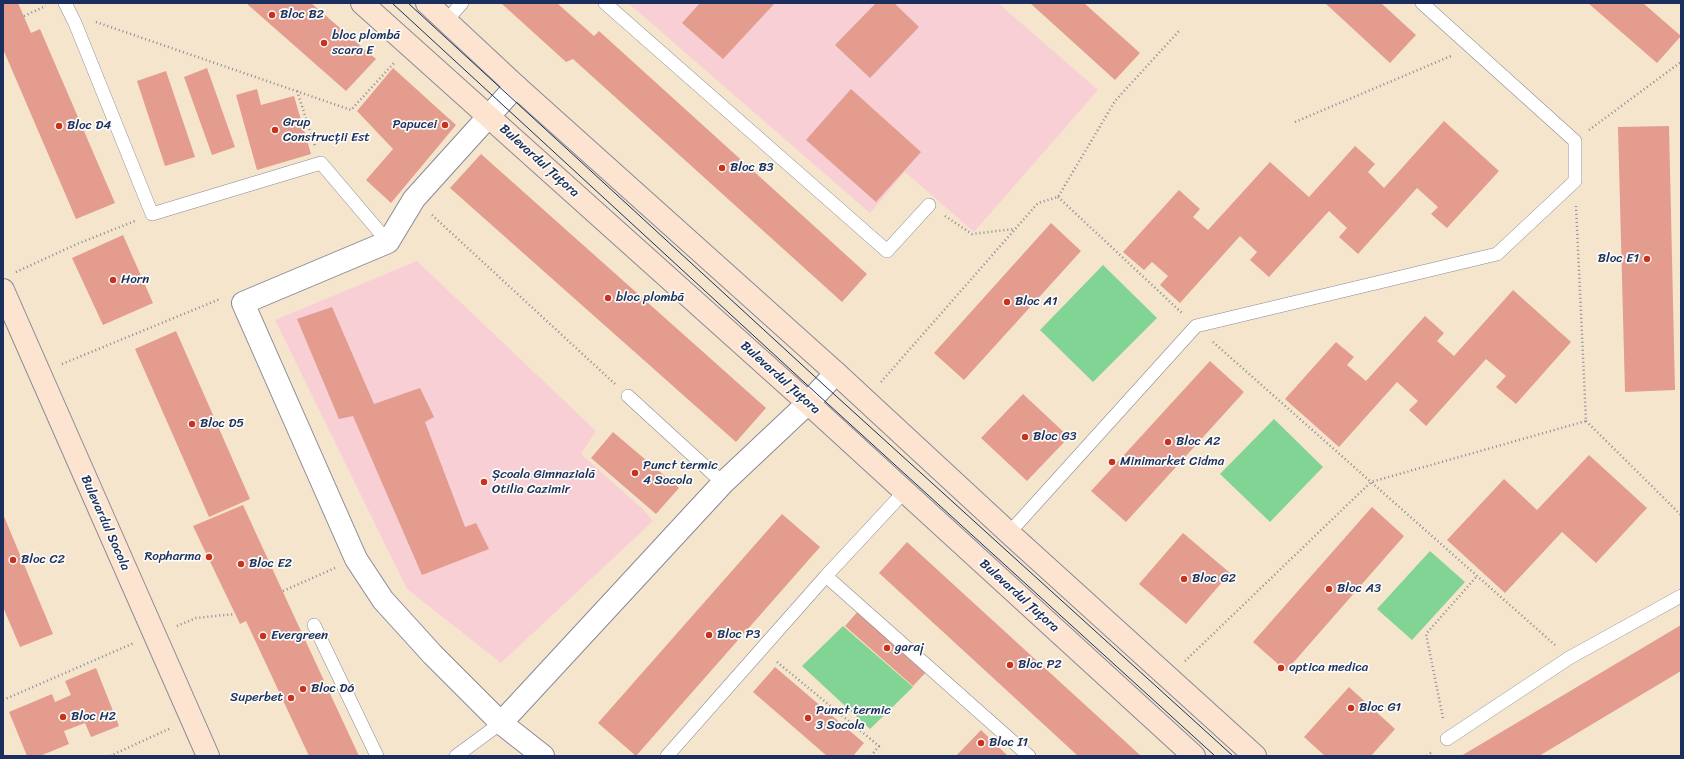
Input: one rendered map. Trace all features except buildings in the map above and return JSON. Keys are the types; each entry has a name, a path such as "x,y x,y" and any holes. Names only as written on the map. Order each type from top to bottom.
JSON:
{"main road":[{"name":"Bulevardul Țuțora","path":"362,3 808,403 1194,756"},
{"path":"427,3 516,86 836,373 1009,534 1255,756"},
{"name":"Bulevardul Socola","path":"6,282 40,373 208,756"}],"street":[{"path":"516,86 414,199 388,242 243,303 356,559 383,600 433,655 501,723 543,756"},
{"path":"501,723 722,483 808,403 836,373"}],"lane":[{"path":"65,3 75,22 152,214 321,164 388,242"},
{"path":"446,21 462,3"},
{"path":"605,3 887,252 929,205"},
{"path":"1009,534 1196,326 1497,254 1575,182 1574,141 1422,3"},
{"path":"628,396 722,483"},
{"path":"667,756 761,648 905,492"},
{"path":"826,576 1028,756"},
{"path":"1448,739 1569,658 1681,596"},
{"path":"314,625 376,756"},
{"path":"456,756 501,723"}],"path":[{"path":"24,16 52,3"},
{"path":"75,22 83,18 351,110 410,45"},
{"path":"865,400 1038,203 1058,197 1115,101 1179,31"},
{"path":"1295,122 1471,48"},
{"path":"1574,141 1681,62"},
{"path":"297,91 321,164"},
{"path":"1575,182 1586,421 1681,515"},
{"path":"1058,197 1196,326 1569,658"},
{"path":"414,199 628,396"},
{"path":"929,205 972,234 1015,229"},
{"path":"6,282 77,244 152,214"},
{"path":"40,373 225,297 243,303"},
{"path":"1168,678 1371,482 1586,421"},
{"path":"284,591 356,559"},
{"path":"1427,756 1448,739 1426,634 1477,576"},
{"path":"3,700 154,634 196,618 235,614"},
{"path":"761,648 879,746 871,756"},
{"path":"110,756 191,720"}],"shaded area":[{"path":"628,3 998,3 1098,90 974,232 905,172 870,213"},
{"name":"Școala Gimnazială Otilia Cazimir","path":"417,261 596,431 581,454 644,510 653,521 501,663 407,589 275,320"}],"green space":[{"path":"1103,265 1157,318 1093,382 1040,330"},
{"path":"1274,419 1323,467 1270,522 1220,474"},
{"path":"1430,551 1465,582 1412,640 1377,609"},
{"path":"843,626 913,687 870,729 802,666"}],"tram line":[{"path":"392,3 817,394 1215,756"},
{"path":"408,3 825,386 1233,756"}],"place":[{"name":"Bloc B2","path":"272,15"},
{"name":"bloc plombă scara E","path":"324,43"},
{"name":"Papucei","path":"445,125"},
{"name":"Bloc D4","path":"59,126"},
{"name":"Grup Construcții Est","path":"275,130"},
{"name":"Bloc B3","path":"722,168"},
{"name":"Bloc E1","path":"1647,259"},
{"name":"Horn","path":"113,280"},
{"name":"bloc plombă","path":"608,298"},
{"name":"Bloc A1","path":"1007,302"},
{"name":"Bloc D5","path":"192,424"},
{"name":"Bloc G3","path":"1025,437"},
{"name":"Bloc A2","path":"1168,442"},
{"name":"Minimarket Cidma","path":"1112,462"},
{"name":"Punct termic 4 Socola","path":"635,473"},
{"name":"Școala Gimnazială Otilia Cazimir","path":"484,482"},
{"name":"Ropharma","path":"209,557"},
{"name":"Bloc C2","path":"13,560"},
{"name":"Bloc E2","path":"241,564"},
{"name":"Bloc G2","path":"1184,579"},
{"name":"Bloc A3","path":"1329,589"},
{"name":"Bloc P3","path":"709,635"},
{"name":"Evergreen","path":"263,636"},
{"name":"garaj","path":"887,648"},
{"name":"Bloc P2","path":"1010,665"},
{"name":"optica medica","path":"1281,668"},
{"name":"Bloc D6","path":"303,689"},
{"name":"Superbet","path":"291,698"},
{"name":"Bloc G1","path":"1351,708"},
{"name":"Bloc H2","path":"63,717"},
{"name":"Punct termic 3 Socola","path":"808,718"},
{"name":"Bloc I1","path":"981,743"}]}
